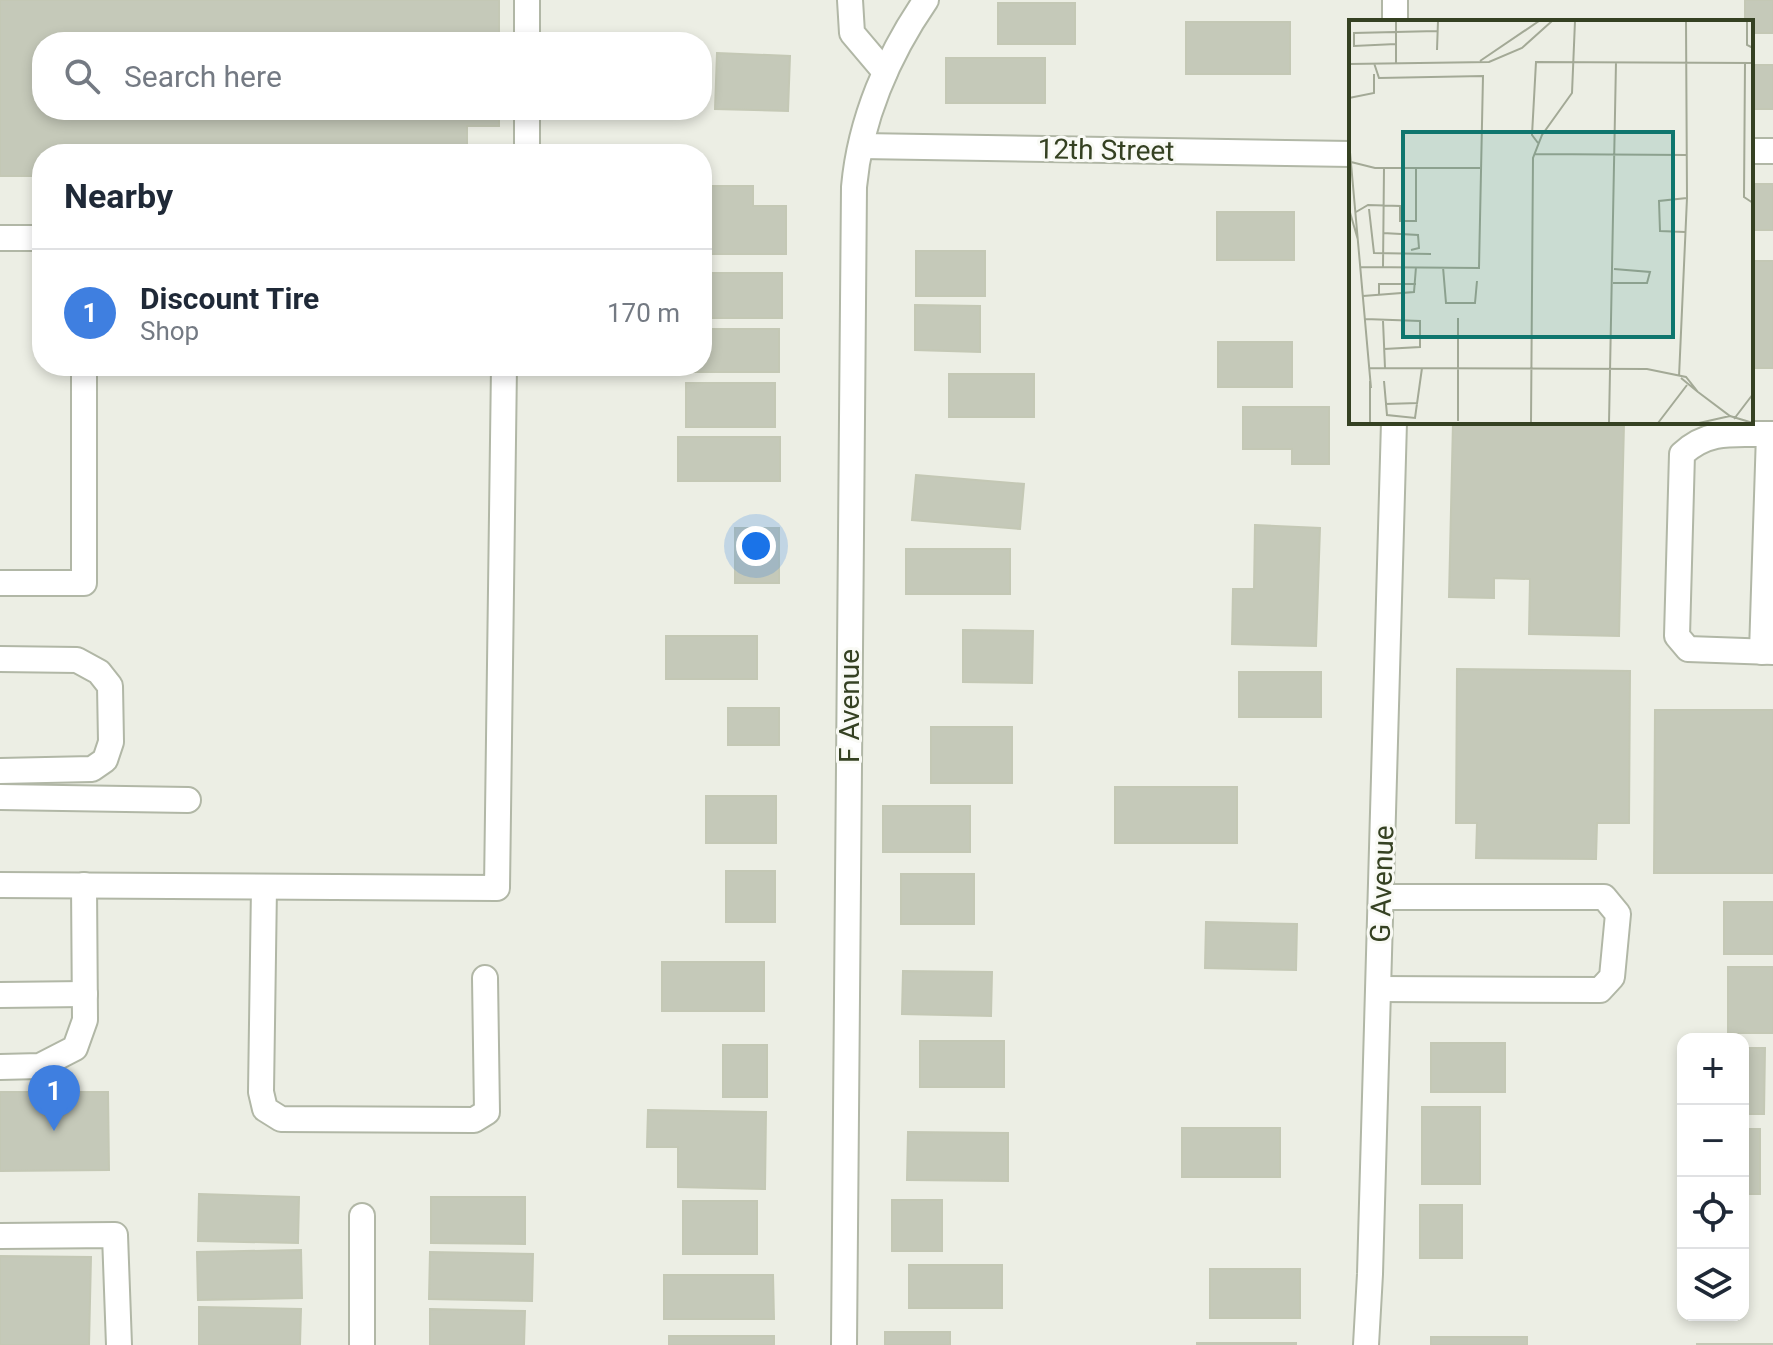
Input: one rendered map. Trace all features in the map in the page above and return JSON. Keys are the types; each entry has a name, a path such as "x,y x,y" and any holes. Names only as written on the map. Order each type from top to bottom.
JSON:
{"street":[{"path":"527,0 527,32"},
{"path":"850,0 852,33 885,72"},
{"name":"F Avenue","path":"844,1345 853,218 856,168 885,72 905,32 926,0"},
{"path":"527,120 527,144"},
{"name":"12th Street","path":"861,146 1349,154"},
{"path":"0,238 32,238"},
{"path":"0,583 84,583 84,376"},
{"path":"0,885 497,888 504,376"},
{"name":"G Avenue","path":"1366,1345 1394,424"},
{"path":"1771,434 1767,652 1688,649 1677,636 1682,454 1695,441 1712,435 1771,434"},
{"path":"0,659 77,660 99,672 110,686 111,742 105,760 92,769 0,771"},
{"path":"0,797 188,800"},
{"path":"0,1067 40,1066 75,1048 85,1020 84,885"},
{"path":"264,887 261,1092 265,1109 281,1119 474,1120 487,1112 485,978"},
{"path":"1379,989 1600,990 1612,977 1618,914 1604,897 1381,897"},
{"path":"0,995 85,994"},
{"path":"362,1216 362,1345"},
{"path":"0,1236 115,1235 119,1345"}],"building":[{"path":"0,0 499,0 499,32 32,32 32,120 499,120 499,126 467,126 467,144 32,144 32,176 0,176"},
{"path":"1745,0 1773,0 1773,33 1753,33 1753,20 1745,20"},
{"path":"998,3 1075,3 1075,44 998,44"},
{"path":"1186,22 1290,22 1290,74 1186,74"},
{"path":"717,53 790,56 788,111 715,109"},
{"path":"946,58 1045,58 1045,103 946,103"},
{"path":"1753,65 1773,65 1773,109 1753,109"},
{"path":"1753,184 1773,184 1773,230 1753,230"},
{"path":"712,186 753,186 753,206 786,206 786,254 712,254"},
{"path":"1217,212 1294,212 1294,260 1217,260"},
{"path":"916,251 985,251 985,296 916,296"},
{"path":"1753,261 1773,261 1773,368 1753,368"},
{"path":"712,273 782,273 782,318 712,318"},
{"path":"915,305 980,306 980,352 915,350"},
{"path":"712,329 779,329 779,372 712,372"},
{"path":"1218,342 1292,342 1292,387 1218,387"},
{"path":"949,374 1034,374 1034,417 949,417"},
{"path":"686,383 775,383 775,427 686,427"},
{"path":"1243,407 1329,407 1329,464 1292,464 1292,449 1243,449"},
{"path":"1453,424 1624,424 1619,636 1529,634 1530,579 1494,578 1494,598 1449,597"},
{"path":"678,437 780,437 780,481 678,481"},
{"path":"916,475 1024,484 1020,529 912,520"},
{"path":"1255,525 1320,528 1316,646 1232,644 1233,589 1254,589"},
{"path":"735,528 779,528 779,583 735,583"},
{"path":"906,549 1010,549 1010,594 906,594"},
{"path":"963,630 1033,631 1032,683 963,682"},
{"path":"666,636 757,636 757,679 666,679"},
{"path":"1457,669 1630,671 1629,823 1597,823 1596,859 1476,858 1477,823 1456,823"},
{"path":"1239,672 1321,672 1321,717 1239,717"},
{"path":"728,708 779,708 779,745 728,745"},
{"path":"1655,710 1773,710 1773,873 1654,873"},
{"path":"931,727 1012,727 1012,783 931,783"},
{"path":"1115,787 1237,787 1237,843 1115,843"},
{"path":"706,796 776,796 776,843 706,843"},
{"path":"883,806 970,806 970,852 883,852"},
{"path":"726,871 775,871 775,922 726,922"},
{"path":"901,874 974,874 974,924 901,924"},
{"path":"1724,902 1773,902 1773,954 1724,954"},
{"path":"1206,922 1297,924 1296,970 1205,968"},
{"path":"662,962 764,962 764,1011 662,1011"},
{"path":"1728,967 1773,967 1773,1033 1728,1033"},
{"path":"903,971 992,972 991,1016 902,1014"},
{"path":"920,1041 1004,1041 1004,1087 920,1087"},
{"path":"1431,1043 1505,1043 1505,1092 1431,1092"},
{"path":"723,1045 767,1045 767,1097 723,1097"},
{"path":"1749,1048 1765,1048 1764,1114 1749,1114"},
{"path":"0,1092 108,1092 109,1170 0,1171"},
{"path":"1422,1107 1480,1107 1480,1184 1422,1184"},
{"path":"648,1110 766,1112 765,1189 678,1187 678,1147 647,1147"},
{"path":"1182,1128 1280,1128 1280,1177 1182,1177"},
{"path":"1749,1129 1760,1129 1760,1194 1749,1194"},
{"path":"908,1132 1008,1133 1008,1181 907,1180"},
{"path":"199,1194 299,1197 298,1243 198,1241"},
{"path":"431,1197 525,1197 525,1244 431,1243"},
{"path":"892,1200 942,1200 942,1251 892,1251"},
{"path":"683,1201 757,1201 757,1254 683,1254"},
{"path":"1420,1205 1462,1205 1462,1258 1420,1258"},
{"path":"301,1250 302,1298 198,1300 197,1252"},
{"path":"430,1252 533,1254 532,1301 429,1299"},
{"path":"0,1256 91,1257 89,1345 0,1345"},
{"path":"909,1265 1002,1265 1002,1308 909,1308"},
{"path":"1210,1269 1300,1269 1300,1318 1210,1318"},
{"path":"664,1275 773,1275 774,1319 664,1319"},
{"path":"199,1307 301,1309 300,1345 199,1345"},
{"path":"430,1309 525,1311 524,1345 430,1345"},
{"path":"885,1332 950,1332 950,1345 885,1345"},
{"path":"669,1336 774,1336 774,1345 669,1345"},
{"path":"1431,1337 1527,1337 1527,1345 1431,1345"},
{"path":"1296,1343 1296,1345 1197,1345"},
{"path":"1773,1344 1773,1345 1697,1345"}],"place":[{"name":"Discount Tire","path":"54,1131"}]}
